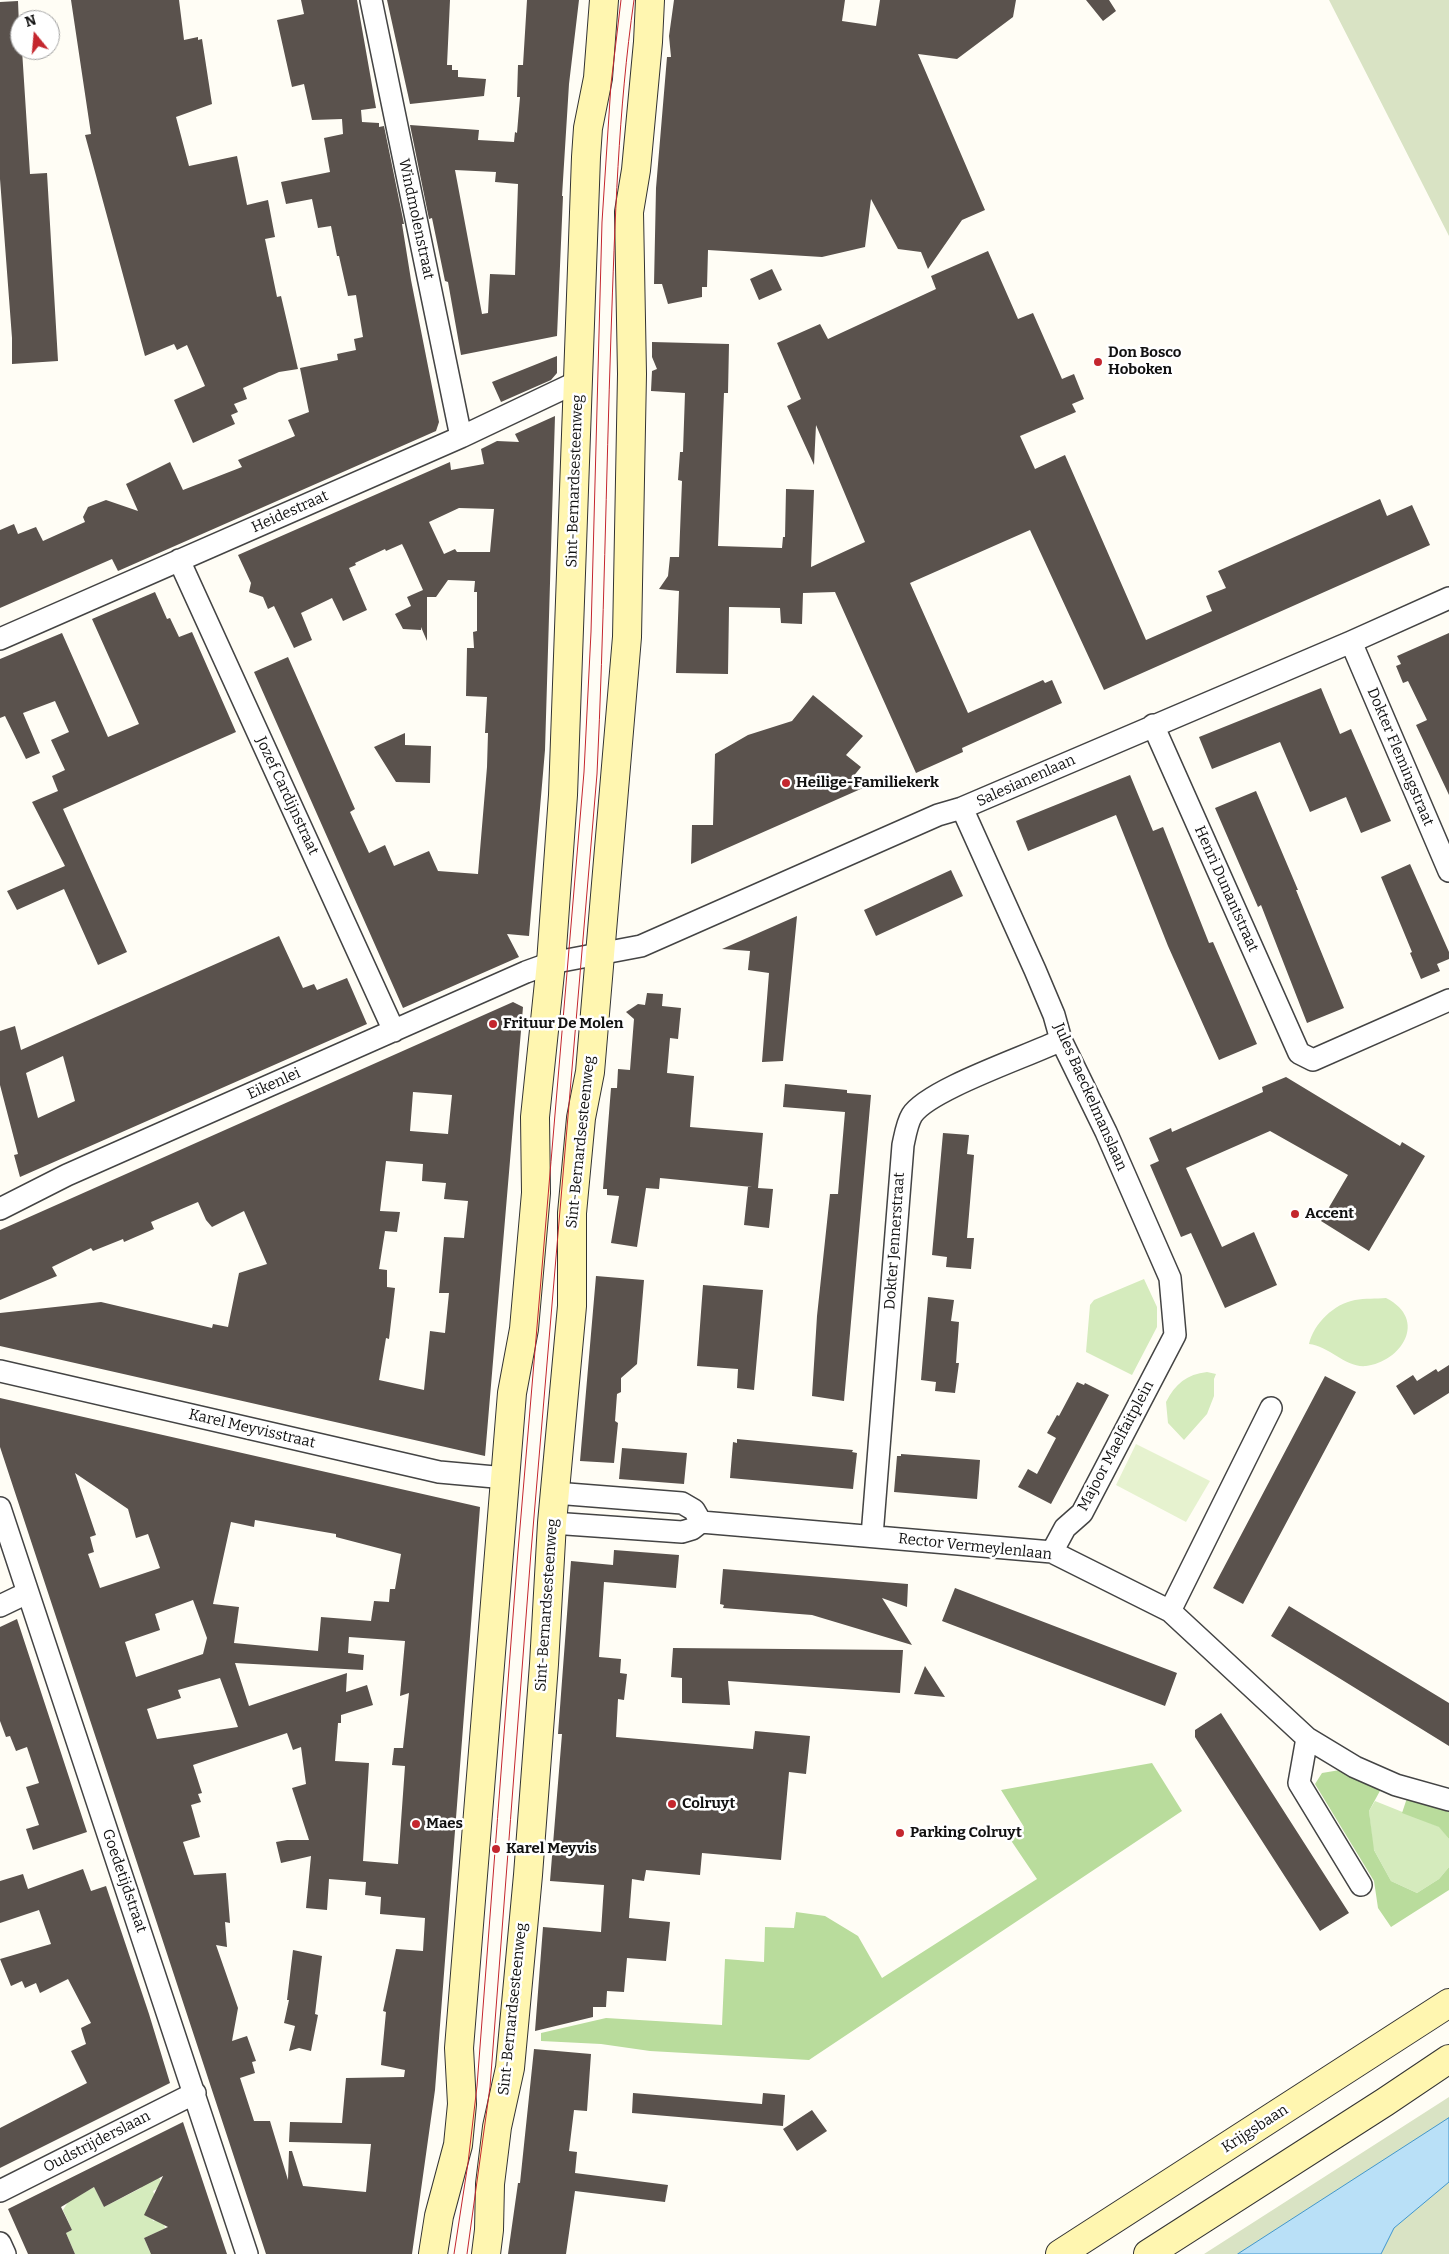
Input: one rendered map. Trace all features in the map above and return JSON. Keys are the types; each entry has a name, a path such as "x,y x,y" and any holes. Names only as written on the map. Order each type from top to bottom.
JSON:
{"main road":[{"name":"Sint-Bernardsesteenweg","path":"433,2254 439,2216 458,2145 462,2104 459,2048 512,1393 524,1329 537,1172 535,1117 551,963 563,795 586,157 588,128 598,78 604,0"},
{"name":"Sint-Bernardsesteenweg","path":"486,2254 490,2230 490,2184 497,2127 510,2068 528,1875 552,1522 572,1306 572,1213 581,1118 590,1072 627,638 632,374 629,212 636,170 650,0"},
{"name":"Krijgsbaan","path":"1060,2254 1449,2003"},
{"path":"1148,2254 1449,2059"}],"street":[{"name":"Windmolenstraat","path":"371,0 461,437"},
{"name":"Heidestraat","path":"0,639 461,437 579,381"},
{"name":"Jozef Cardijnstraat","path":"179,560 394,1031"},
{"name":"Salesianenlaan","path":"600,956 641,946 938,814 962,808 1351,642 1449,598"},
{"name":"Dokter Flemingstraat","path":"1351,642 1449,871"},
{"name":"Henri Dunantstraat","path":"1153,725 1299,1053 1313,1060 1449,1000"},
{"name":"Jules Baeckelmanslaan","path":"962,808 1035,970 1054,1015 1061,1039 1106,1132 1170,1278 1175,1335"},
{"path":"551,963 600,956"},
{"name":"Eikenlei","path":"0,1210 66,1175 508,980 551,963"},
{"name":"Dokter Jennerstraat","path":"872,1536 903,1144 911,1116 929,1099 1061,1039"},
{"name":"Majoor Maelfaitplein","path":"1052,1552 1065,1528 1082,1513 1175,1335"},
{"name":"Karel Meyvisstraat","path":"0,1372 439,1472 506,1478"},
{"path":"1170,1611 1271,1408"},
{"path":"555,1493 682,1504 694,1510 701,1522"},
{"path":"614,1527 615,1498"},
{"name":"Goedetijdstraat","path":"0,1508 247,2254"},
{"name":"Rector Vermeylenlaan","path":"552,1522 682,1532 692,1529 701,1522 1052,1552 1170,1611 1307,1738 1355,1767 1396,1785 1439,1799 1449,1800"},
{"path":"0,1606 27,1593"},
{"path":"1307,1738 1298,1784 1361,1884"},
{"name":"Oudstrijderslaan","path":"0,2191 195,2093"},
{"path":"0,2242 5,2254"}],"green space":[{"path":"1329,0 1449,0 1449,236"},
{"path":"1144,1279 1157,1307 1157,1327 1132,1375 1086,1352 1090,1305 1094,1300"},
{"path":"1386,1298 1399,1307 1406,1317 1408,1328 1405,1339 1399,1349 1390,1357 1379,1363 1359,1366 1309,1344 1315,1329 1333,1310 1355,1300"},
{"path":"1207,1372 1216,1374 1214,1379 1214,1396 1207,1414 1184,1440 1168,1423 1166,1402 1173,1390 1182,1381 1193,1375"},
{"path":"1136,1444 1210,1481 1186,1522 1116,1485"},
{"path":"1152,1763 1182,1811 809,2060 650,2051 601,2044 541,2041 541,2033 606,2018 722,2025 725,1959 764,1962 765,1927 794,1928 796,1912 825,1916 858,1936 882,1978 1037,1879 1010,1839 1024,1827 1001,1790"},
{"path":"1340,1770 1381,1789 1369,1811 1374,1850 1391,1881 1417,1893 1439,1879 1449,1867 1449,1890 1391,1927 1378,1908 1374,1881 1315,1784 1322,1773"},
{"path":"1407,1798 1449,1807 1449,1839 1439,1827 1402,1813"},
{"path":"1375,1801 1440,1827 1449,1839 1449,1867 1439,1879 1417,1893 1391,1881 1373,1848 1369,1811"},
{"path":"1449,2097 1449,2254 1204,2254"},
{"path":"133,2169 158,2175 163,2186 153,2191 158,2204 152,2218 153,2221 162,2217 165,2228 173,2225 144,2238 150,2252 186,2254 75,2254 66,2233 72,2230 63,2210 68,2202 94,2187 104,2207 141,2188"}],"water":[{"path":"1449,2118 1449,2182 1394,2228 1381,2254 1238,2254"}],"building":[{"path":"71,0 179,0 184,40 198,37 198,40 202,39 212,104 176,117 189,166 237,156 247,205 268,200 275,237 265,239 277,297 281,296 298,369 279,372 243,388 247,399 234,404 238,412 231,415 235,424 193,443 174,400 205,386 187,345 177,350 174,344 145,356 85,135 91,134"},
{"path":"301,0 357,0 376,108 361,110 362,122 379,123 379,127 384,126 404,224 402,224 411,280 439,422 436,431 118,571 112,559 0,608 0,530 14,524 18,534 36,527 43,541 85,522 83,517 88,507 106,500 138,511 126,484 170,462 183,490 242,467 238,460 295,436 288,420 309,412 300,368 338,360 337,354 356,350 354,339 363,337 356,295 348,296 331,226 318,228 312,199 286,204 281,182 330,172 324,138 343,134 342,119 312,120 304,84 292,87 277,20 304,14"},
{"path":"387,0 450,0 447,65 452,65 452,70 458,70 458,77 486,79 484,96 410,104"},
{"path":"527,0 579,0 569,84 562,196 557,336 461,355 448,282 445,281 432,218 429,219 410,125 479,130 478,140 514,142 515,132 517,133 520,97 517,97 518,65 523,65","holes":["455,170 496,172 495,182 518,184 515,275 490,274 488,313 482,314"]},
{"path":"674,0 845,0 842,21 876,26 880,0 1016,0 1013,17 957,59 918,54 985,210 962,220 928,269 921,252 898,249 871,199 865,247 822,257 708,250 707,287 702,287 702,297 668,304 662,284 654,284 656,188 667,57 671,57 669,36"},
{"path":"1086,0 1109,0 1116,11 1103,21"},
{"path":"18,1 18,10 10,10 10,60 23,60 30,174 47,173 58,361 12,364 12,338 0,179 0,2"},
{"path":"988,251 1018,319 1033,313 1062,379 1074,374 1084,399 1072,404 1076,412 1020,436 1035,469 1065,455 1146,640 1212,611 1206,596 1226,588 1218,571 1380,499 1387,516 1412,505 1430,545 1104,690 1030,530 910,583 968,713 1043,680 1045,683 1052,680 1062,703 962,748 963,752 916,773 835,592 803,593 802,624 781,623 780,608 729,607 728,674 676,673 679,591 659,589 668,576 670,557 679,557 682,481 678,480 680,452 683,452 685,393 651,391 652,371 657,369 652,357 652,342 729,344 728,393 724,393 718,546 782,548 783,537 785,537 786,489 814,490 811,567 865,542 816,425 814,465 787,406 801,399 777,343 820,324 828,339 936,289 931,276"},
{"path":"772,269 782,290 759,300 750,279"},
{"path":"557,356 557,373 551,380 501,402 492,382"},
{"path":"555,416 545,750 529,936 507,934 519,957 403,1008 254,672 288,657 355,809 350,812 369,853 385,845 394,866 429,851 438,871 478,874 488,733 485,733 487,697 466,696 467,648 474,648 473,632 477,631 477,592 474,592 475,581 448,580 436,597 427,597 427,641 421,627 421,630 403,629 395,614 411,606 407,597 423,590 402,544 386,551 385,549 355,563 356,565 349,568 367,610 343,621 332,598 301,613 312,640 294,648 274,606 268,609 263,597 249,592 251,583 238,555 450,462 451,470 484,464 481,449 497,441 519,442 515,434","holes":["459,508 494,509 490,552 457,552 455,549 444,554 429,522"]},
{"path":"155,592 167,619 170,618 179,637 192,632 236,732 63,809 127,952 98,965 64,889 17,910 7,891 65,866 32,802 58,791 52,776 65,770 51,740 69,732 55,701 23,713 40,753 26,759 5,716 0,718 0,659 62,633 108,737 139,724 92,619"},
{"path":"1449,633 1449,795 1416,725 1427,720 1408,681 1403,683 1396,666 1401,664 1397,656"},
{"path":"1321,688 1340,734 1351,729 1391,821 1361,833 1346,797 1310,812 1280,742 1212,769 1199,737"},
{"name":"Heilige-Familiekerk","path":"813,695 863,736 846,755 861,767 852,778 863,788 691,864 692,825 713,825 715,754 748,735 792,721"},
{"path":"405,733 405,745 431,746 430,783 396,782 374,747"},
{"path":"1130,775 1153,831 1163,827 1209,943 1213,942 1257,1044 1219,1060 1168,946 1116,815 1028,851 1016,821"},
{"path":"1256,791 1298,890 1296,890 1344,1008 1307,1023 1261,905 1258,907 1215,808"},
{"path":"1410,864 1449,952 1449,959 1437,964 1440,971 1421,979 1381,877"},
{"path":"951,870 963,896 876,936 864,910"},
{"path":"797,916 783,1061 762,1062 769,973 748,970 750,951 722,949"},
{"path":"279,936 303,988 314,984 317,990 347,978 367,1024 20,1177 14,1155 18,1154 0,1085 0,1031 15,1026 21,1050","holes":["63,1056 75,1101 38,1118 26,1073"]},
{"path":"647,993 663,994 662,1006 681,1008 678,1039 670,1038 667,1073 694,1076 690,1127 763,1133 758,1188 773,1189 769,1228 744,1225 748,1187 752,1187 660,1178 659,1189 646,1188 637,1247 611,1243 619,1196 607,1195 607,1189 603,1189 611,1088 617,1088 618,1069 630,1070 634,1019 626,1012 638,1004 645,1005"},
{"path":"513,1002 523,1007 485,1456 0,1346 0,1313 101,1302 212,1328 213,1324 228,1327 239,1273 267,1264 244,1211 212,1227 206,1220 198,1202 151,1222 154,1229 124,1242 123,1239 93,1251 91,1248 52,1267 57,1276 0,1300 0,1230","holes":["413,1092 452,1095 448,1134 410,1131","386,1161 423,1164 422,1181 446,1183 444,1199 468,1201 464,1238 444,1237 439,1293 449,1293 445,1333 430,1331 424,1390 379,1380 386,1338 389,1339 395,1288 387,1287 387,1270 379,1269 385,1231 397,1232 400,1212 380,1211"]},
{"path":"1286,1077 1400,1146 1402,1142 1425,1156 1369,1251 1321,1221 1348,1175 1270,1131 1186,1168 1222,1247 1254,1232 1277,1285 1225,1308 1191,1233 1181,1237 1150,1165 1159,1161 1149,1138 1171,1128 1172,1132 1263,1092 1262,1087"},
{"path":"785,1084 847,1090 847,1093 871,1095 844,1401 812,1396 817,1316 830,1194 838,1194 845,1112 783,1107"},
{"path":"943,1133 969,1135 967,1154 974,1155 967,1238 974,1238 971,1269 946,1267 947,1257 932,1255"},
{"path":"596,1276 644,1280 637,1364 621,1378 621,1392 617,1394 615,1421 618,1423 614,1463 580,1461"},
{"path":"703,1285 763,1290 754,1390 737,1388 738,1369 697,1366"},
{"path":"928,1297 954,1300 951,1321 959,1322 956,1363 959,1363 955,1393 935,1391 936,1382 921,1380"},
{"path":"1449,1365 1449,1393 1414,1415 1396,1386 1413,1375 1417,1381 1436,1369 1438,1372"},
{"path":"1325,1376 1356,1392 1243,1604 1213,1588"},
{"path":"1077,1382 1084,1385 1085,1383 1109,1395 1051,1504 1018,1487 1028,1469 1037,1474 1056,1438 1047,1433 1057,1415 1059,1416"},
{"path":"0,1398 480,1507 435,2090 412,2254 266,2254 0,1447","holes":["75,1473 128,1509 136,1538 148,1534 160,1568 100,1588 88,1554 94,1552 90,1537 96,1535","255,1520 336,1534 336,1537 401,1554 395,1589 390,1589 389,1602 374,1601 371,1621 321,1617 318,1651 234,1643 239,1607 213,1604 231,1522 254,1527","193,1600 207,1638 203,1654 136,1677 125,1642 160,1630 155,1614","349,1637 405,1641 400,1696 409,1693 403,1748 394,1748 392,1765 405,1766 398,1864 363,1861 369,1763 335,1761 338,1723 341,1723 341,1715 373,1705 367,1685 346,1692 347,1673 249,1706 235,1663 363,1670 364,1655 348,1653","220,1678 238,1727 157,1739 147,1709 181,1698 178,1690","287,1733 293,1750 301,1747 306,1784 292,1788 309,1840 276,1842 281,1863 311,1856 306,1908 327,1910 329,1879 366,1882 365,1895 381,1897 380,1914 425,1918 423,1951 396,1949 383,2011 386,2012 381,2065 405,2070 404,2077 346,2078 342,2123 290,2122 289,2142 371,2144 366,2192 303,2186 292,2151 289,2151 288,2180 270,2121 254,2121 240,2078 255,2073 252,2062 256,2061 247,2036 232,2041 238,2008 216,1945 227,1947 225,1922 230,1923 226,1873 194,1875 183,1842 200,1837 191,1805 201,1802 198,1794 202,1793 193,1765"]},
{"path":"737,1439 853,1450 852,1452 857,1453 853,1489 730,1478 733,1442 737,1443"},
{"path":"622,1448 687,1453 684,1484 619,1479"},
{"path":"901,1454 980,1460 977,1499 894,1492 897,1456 901,1456"},
{"name":"Colruyt","path":"614,1550 679,1555 676,1588 604,1582 599,1657 621,1659 620,1673 627,1674 624,1700 618,1699 616,1737 753,1749 755,1731 810,1736 806,1774 789,1772 781,1860 702,1853 700,1875 646,1870 644,1881 632,1879 629,1918 670,1922 666,1961 627,1958 624,1992 607,1991 606,2007 593,2007 593,2017 535,2031 543,1927 601,1932 604,1885 550,1881 562,1734 558,1734 571,1561 613,1565"},
{"path":"723,1569 908,1584 907,1607 882,1598 912,1645 812,1615 723,1608 724,1605 720,1604"},
{"path":"955,1588 1177,1673 1165,1706 942,1621"},
{"path":"1289,1606 1449,1703 1449,1746 1271,1636"},
{"path":"17,1619 87,1832 33,1850 26,1829 39,1825 26,1787 39,1783 27,1747 16,1751 10,1736 6,1737 0,1721 0,1627"},
{"path":"673,1648 903,1650 900,1693 728,1681 730,1705 682,1703 682,1678 671,1677"},
{"path":"925,1666 945,1697 914,1694"},
{"path":"1221,1713 1349,1913 1320,1931 1195,1737 1195,1730"},
{"path":"83,1869 91,1891 106,1886 170,2083 0,2168 0,2128 87,2083 71,2051 86,2044 81,2028 91,2023 68,1979 40,1993 36,1983 25,1988 22,1981 11,1986 0,1959 51,1944 39,1910 0,1923 0,1881 23,1874 28,1889"},
{"path":"293,1950 322,1956 315,2014 318,2015 311,2051 299,2048 289,2051 295,2026 284,2023 289,2000 287,2000"},
{"path":"534,2049 591,2054 587,2111 574,2110 569,2151 577,2152 575,2173 668,2185 665,2202 575,2191 566,2254 508,2254 518,2183 520,2183"},
{"path":"633,2093 762,2104 763,2093 785,2095 783,2126 632,2113"},
{"path":"812,2110 827,2131 797,2151 783,2129"},
{"path":"183,2122 227,2254 151,2254 144,2238 168,2227 144,2215 163,2176 104,2207 94,2187 61,2207 72,2230 66,2233 75,2254 28,2254 8,2209"}],"tram line":[{"path":"454,2254 468,2163 477,2086 518,1551 584,772 591,632 602,222 611,84 621,0"},
{"path":"467,2254 490,2087 531,1552 597,774 616,208 624,83 634,0"}],"place":[{"name":"Don Bosco Hoboken","path":"1098,362"},
{"name":"Heilige-Familiekerk","path":"786,783"},
{"name":"Frituur De Molen","path":"493,1024"},
{"name":"Accent","path":"1295,1214"},
{"name":"Colruyt","path":"672,1804"},
{"name":"Maes","path":"416,1824"},
{"name":"Parking Colruyt","path":"900,1833"},
{"name":"Karel Meyvis","path":"496,1849"}]}
